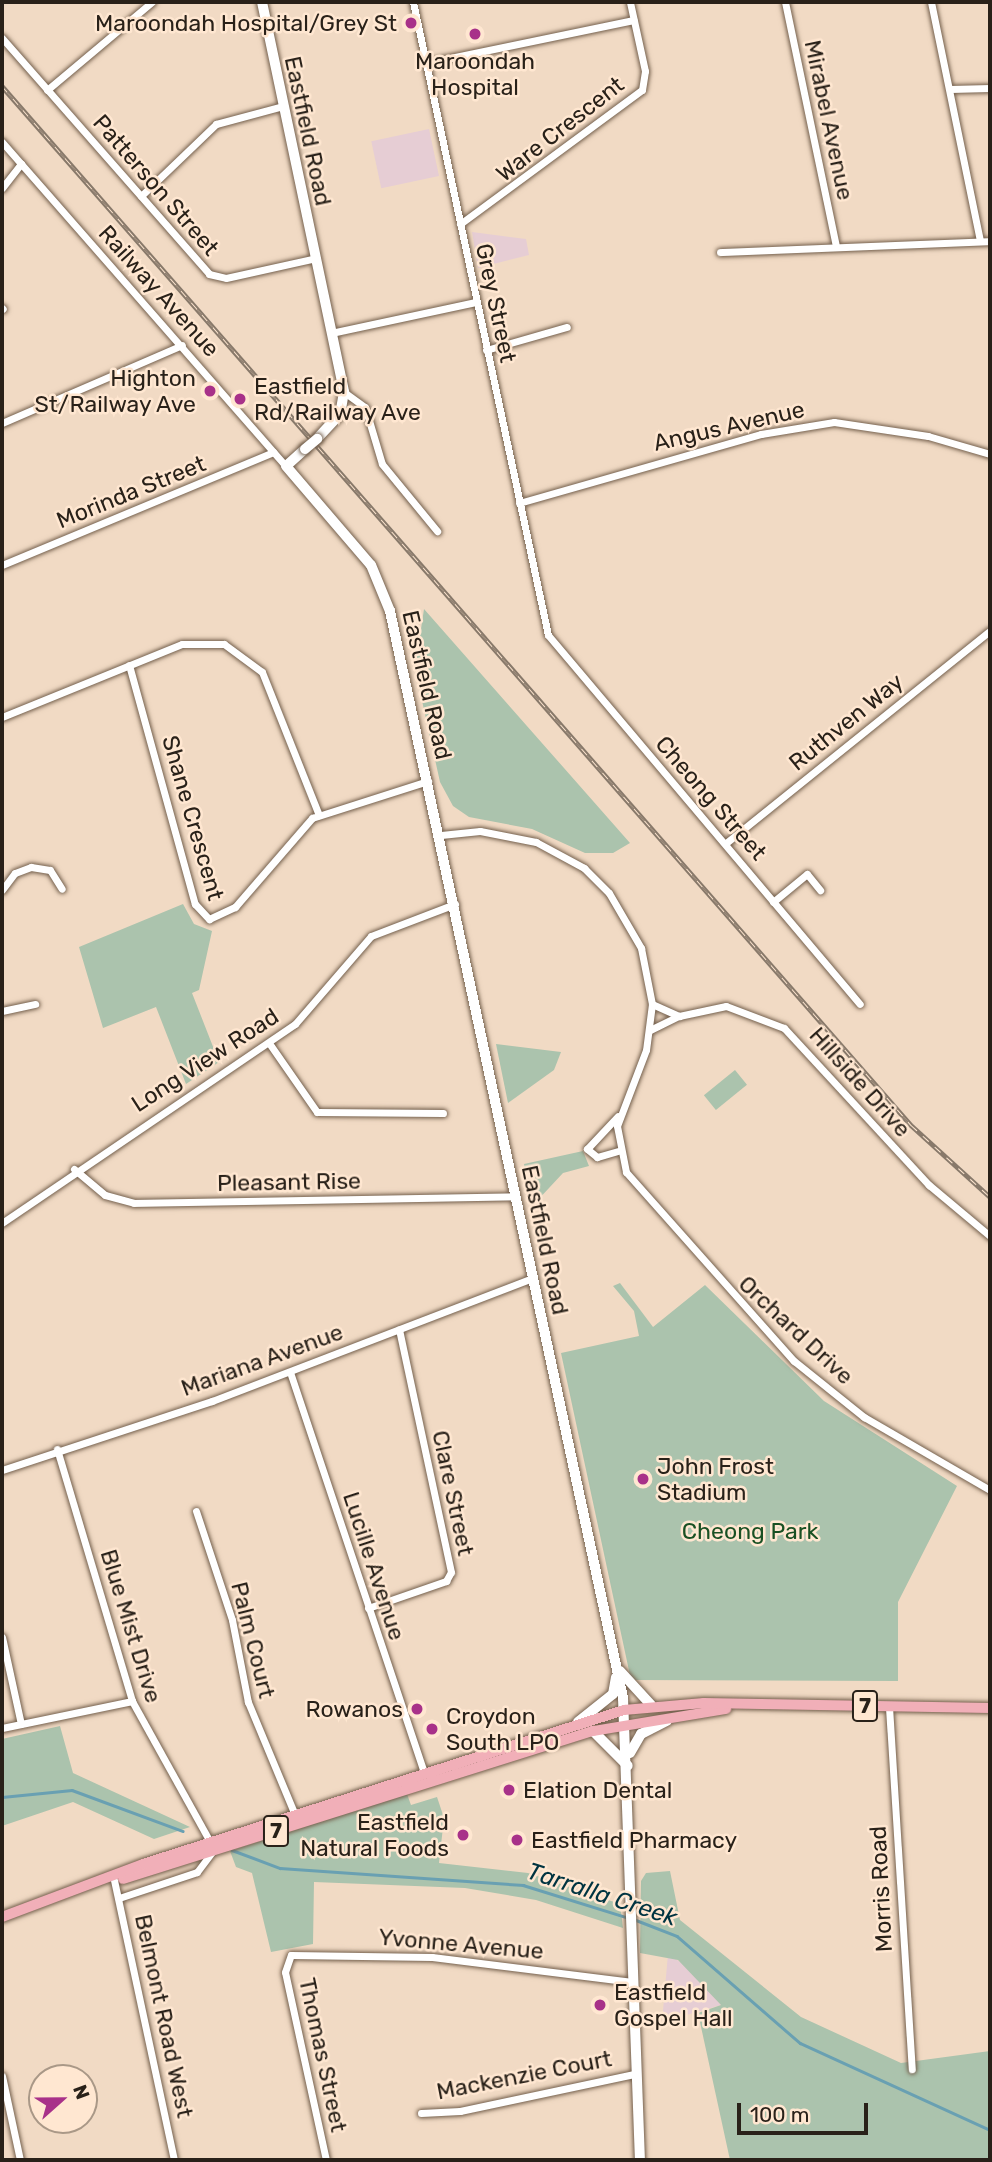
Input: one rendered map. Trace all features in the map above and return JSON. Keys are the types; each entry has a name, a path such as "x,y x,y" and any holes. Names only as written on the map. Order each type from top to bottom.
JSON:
{"main road":[{"name":"Eastfield Road","path":"262,2 344,392"},
{"path":"285,466 317,439 340,414 344,392"},
{"name":"Eastfield Road","path":"285,466 382,585 441,835 616,1665 624,1710 628,1763 634,2074 640,2160"},
{"path":"616,1665 651,1705"},
{"path":"579,1723 613,1694 616,1665"},
{"name":"7","path":"212,1847 295,1815 424,1772 579,1723 651,1705 990,1708"},
{"name":"7","path":"2,1917 212,1847 593,1731 625,1723 740,1706"},
{"path":"593,1731 628,1763 641,1734 677,1717"},
{"path":"424,1772 437,1780"}],"street":[{"path":"47,90 152,2"},
{"name":"Grey Street","path":"413,2 542,612"},
{"name":"Ware Crescent","path":"460,224 642,90 645,71 630,2"},
{"name":"Mirabel Avenue","path":"785,2 836,246"},
{"path":"931,2 980,241"},
{"path":"426,63 634,20"},
{"name":"Patterson Street","path":"2,38 214,277 316,258"},
{"path":"950,89 990,88"},
{"path":"141,196 216,124 283,106"},
{"name":"Railway Avenue","path":"2,142 285,466"},
{"path":"2,188 21,164"},
{"path":"720,252 748,248 990,241"},
{"path":"331,333 476,302"},
{"path":"486,351 567,327"},
{"path":"2,423 182,345"},
{"path":"344,392 365,407 382,464 437,531"},
{"name":"Angus Avenue","path":"519,503 761,433 834,422 928,436 990,454"},
{"name":"Morinda Street","path":"2,565 273,452"},
{"name":"Cheong Street","path":"542,612 548,635 860,1004"},
{"name":"Ruthven Way","path":"726,844 990,631"},
{"path":"2,717 130,665 201,640 242,652 266,680 319,815"},
{"name":"Shane Crescent","path":"130,665 202,916 228,914 319,815 429,780"},
{"path":"441,835 509,834 584,868 628,919 646,961 652,1004 650,1030 618,1116 618,1151 597,1157 587,1149 618,1116"},
{"path":"2,890 16,873 31,867 50,870 62,889"},
{"path":"774,902 807,874 820,890"},
{"name":"Long View Road","path":"2,1223 74,1169 270,1043 295,1024 370,936 455,904"},
{"path":"2,1011 36,1003"},
{"path":"652,1004 679,1016"},
{"name":"Hillside Drive","path":"650,1030 679,1016 726,1006 784,1028 929,1185 990,1236"},
{"path":"270,1043 317,1112 443,1114"},
{"name":"Orchard Drive","path":"618,1151 642,1193 794,1361 864,1417 990,1490"},
{"name":"Pleasant Rise","path":"74,1169 105,1195 134,1203 516,1196"},
{"name":"Mariana Avenue","path":"2,1470 57,1449 290,1372 533,1278"},
{"name":"Clare Street","path":"368,1608 446,1581 451,1573 399,1330"},
{"name":"Lucille Avenue","path":"290,1372 424,1772"},
{"name":"Blue Mist Drive","path":"57,1449 132,1701 212,1847"},
{"name":"Palm Court","path":"196,1511 232,1620 248,1702 295,1815"},
{"path":"2,1637 21,1724"},
{"path":"2,1728 132,1701"},
{"name":"Morris Road","path":"889,1707 912,2069"},
{"path":"119,1898 197,1872 212,1847"},
{"name":"Belmont Road West","path":"114,1880 174,2160"},
{"name":"Yvonne Avenue","path":"287,1958 432,1957 632,1982"},
{"name":"Thomas Street","path":"287,1958 326,2160"},
{"name":"Mackenzie Court","path":"421,2113 460,2111 634,2074"},
{"path":"2,2076 20,2160"}],"shaded area":[{"path":"429,129 439,176 381,188 371,141"},
{"path":"472,232 526,239 529,255 478,268"},
{"path":"668,1954 692,1970 721,2005 662,2022"}],"green space":[{"path":"424,609 630,843 613,853 585,853 532,829 469,817 453,806 440,782 415,669"},
{"path":"183,904 194,924 212,931 199,990 192,993 219,1062 186,1084 156,1007 103,1028 79,947"},
{"path":"496,1044 561,1052 554,1070 508,1103"},
{"path":"735,1070 747,1085 716,1110 704,1095"},
{"path":"583,1151 589,1166 563,1173 535,1203 529,1198 524,1164"},
{"name":"Cheong Park","path":"620,1283 653,1327 705,1285 824,1401 957,1486 898,1602 898,1681 631,1680 561,1353 639,1336 634,1311 613,1286"},
{"path":"60,1726 73,1773 190,1827 154,1839 73,1802 2,1826 2,1739"},
{"path":"407,1794 411,1805 437,1797 444,1818 439,1863 528,1873 620,1904 623,1928 536,1900 465,1888 314,1882 313,1944 271,1952 252,1873 236,1867 230,1851"},
{"path":"670,1871 680,1920 801,2017 901,2063 990,2051 990,2160 730,2160 698,2013 721,2005 678,1960 640,1953 641,1881 646,1873"}],"waterway":[{"name":"Tarralla Creek","path":"2,1797 72,1790 183,1831"},
{"name":"Tarralla Creek","path":"232,1850 280,1868 523,1885 629,1918"},
{"name":"Tarralla Creek","path":"636,1920 677,1936 800,2043 990,2130"}],"railway":[{"path":"2,86 911,1125 990,1197"}],"place":[{"name":"Maroondah Hospital/Grey St","path":"411,23"},
{"name":"Maroondah Hospital","path":"475,34"},
{"name":"Highton St/Railway Ave","path":"210,391"},
{"name":"Eastfield Rd/Railway Ave","path":"240,399"},
{"name":"John Frost Stadium","path":"643,1479"},
{"name":"Rowanos","path":"417,1709"},
{"name":"Croydon South LPO","path":"432,1729"},
{"name":"Elation Dental","path":"509,1790"},
{"name":"Eastfield Natural Foods","path":"463,1835"},
{"name":"Eastfield Pharmacy","path":"517,1840"},
{"name":"Eastfield Gospel Hall","path":"600,2005"}]}
